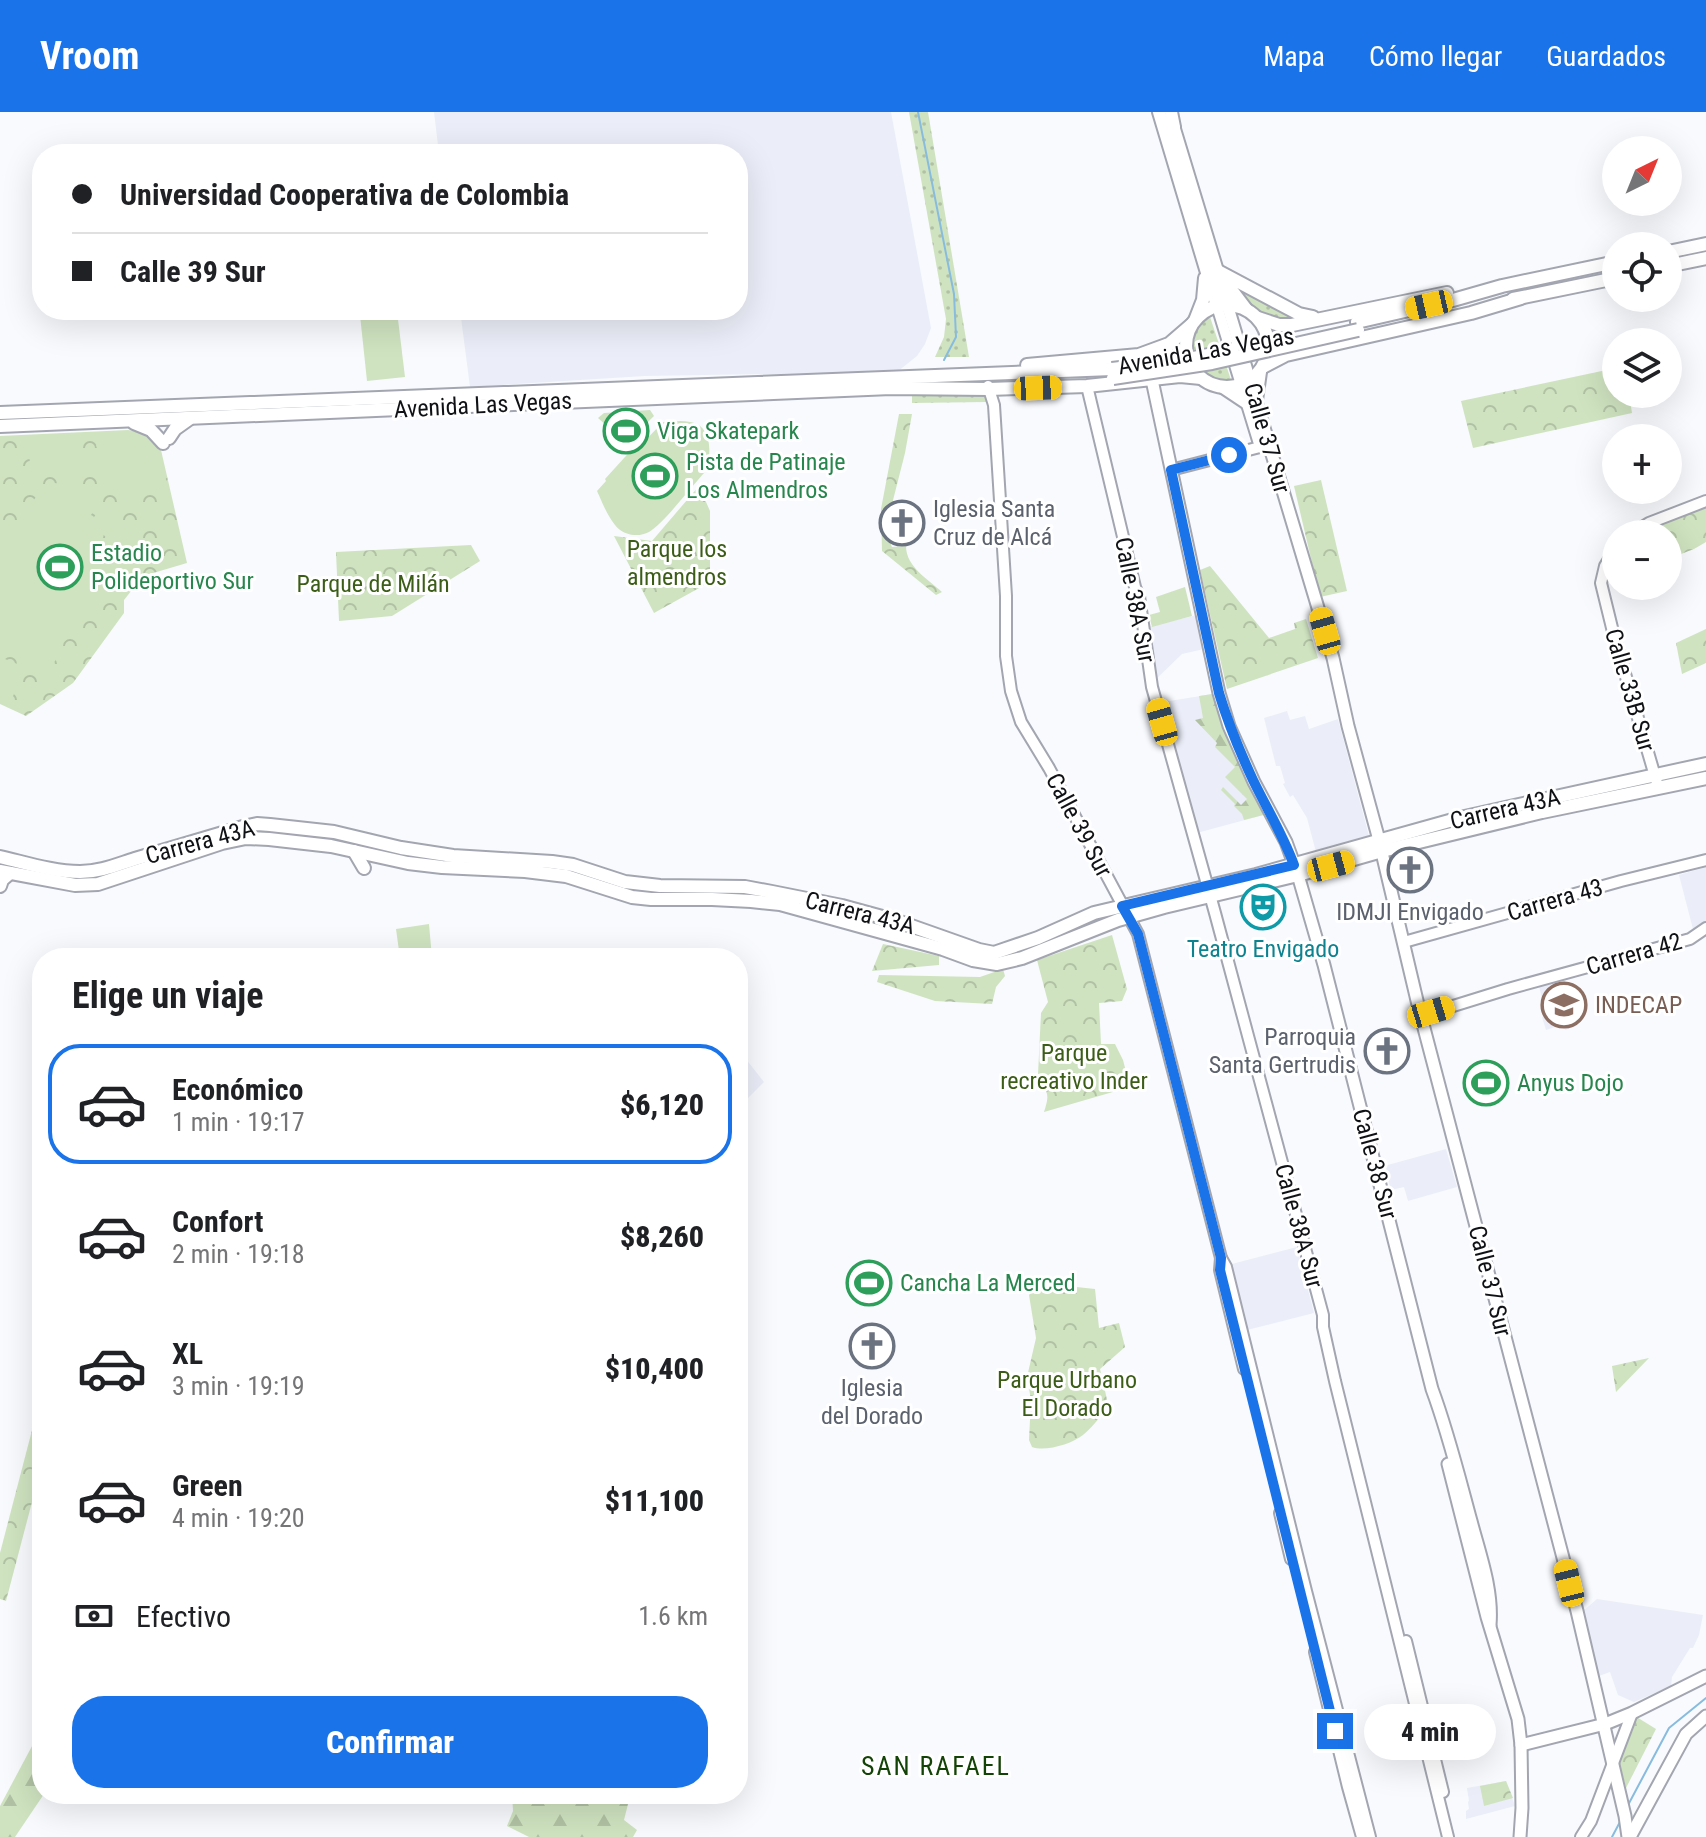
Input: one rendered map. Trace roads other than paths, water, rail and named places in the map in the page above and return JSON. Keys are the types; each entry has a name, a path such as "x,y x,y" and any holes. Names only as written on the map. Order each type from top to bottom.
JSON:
{"main road":[{"path":"1159,112 1211,268 1264,328 1268,354 1254,376 1251,402 1201,378 1191,367 1186,353 1186,338 1211,268 1170,112"},
{"path":"1682,249 1706,244"},
{"path":"1682,263 1706,258"},
{"name":"Avenida Las Vegas","path":"1358,326 1502,286 1602,265"},
{"path":"1211,268 1303,316 1330,317 1331,333 1340,343"},
{"name":"Calle 37 Sur","path":"1211,268 1222,305 1254,376"},
{"name":"Avenida Las Vegas","path":"988,388 1113,373 1602,281"},
{"name":"Avenida Las Vegas","path":"1222,305 1285,325 1452,292 1502,286"},
{"name":"Avenida Las Vegas","path":"1223,387 1254,376 1286,355 1471,313 1521,298"},
{"path":"1152,380 1169,344 1203,312 1222,305"},
{"name":"Avenida Las Vegas","path":"905,378 954,369 1130,357 1169,344"},
{"path":"1130,357 1139,368 1137,381"},
{"name":"Avenida Las Vegas","path":"0,413 751,383 1113,373"},
{"name":"Avenida Las Vegas","path":"0,426 723,394 1087,386 1180,376 1201,378"},
{"path":"926,388 927,381 934,377"},
{"name":"Calle 38 Sur","path":"1152,380 1219,693 1229,726 1286,842 1296,870 1324,965 1432,1389 1478,1549 1490,1597 1490,1625 1518,1719 1521,1745 1520,1837"},
{"path":"723,394 727,387 751,383"},
{"name":"Calle 37 Sur","path":"1251,402 1265,454 1313,587 1333,658 1421,1016 1605,1724 1629,1837"},
{"path":"127,421 148,428 166,441 180,424 191,418"},
{"name":"Carrera 43A","path":"5,872 75,885 98,884 212,846 255,838 331,846 408,863 566,876 632,897 780,904 997,964 1022,958 1125,912 1380,846 1536,814 1657,781 1706,764"},
{"name":"Carrera 43A","path":"1657,781 1706,778"},
{"name":"Carrera 43A","path":"0,857 60,870 92,872 243,827 270,825 334,832 401,848 453,856 573,865 625,882 660,886 745,887 842,906 994,953 1038,938 1094,913 1125,912"},
{"path":"354,851 364,868"},
{"path":"0,886 5,872"},
{"path":"1521,1745 1605,1724 1706,1676"},
{"path":"1629,1837 1686,1734 1706,1716"}],"street":[{"name":"Calle 37 Sur","path":"1251,402 1254,376"},
{"name":"Calle 38A Sur","path":"1087,386 1139,596 1152,687 1324,1322 1328,1326 1450,1837"},
{"name":"Calle 39 Sur","path":"988,388 994,405 1006,596 1006,656 1011,691 1021,722 1138,934 1370,1837"},
{"path":"1171,470 1265,454"},
{"path":"1657,520 1706,501"},
{"name":"Calle 33B Sur","path":"1606,600 1657,781"},
{"name":"Carrera 43","path":"1404,942 1706,860"},
{"name":"Carrera 42","path":"1421,1016 1690,939 1706,928"},
{"name":"Calle 39 Sur","path":"1221,1258 1222,1281 1362,1837"},
{"path":"1581,1837 1591,1821 1632,1713"}],"waterway":[{"path":"918,112 954,294 956,337 944,360"},
{"path":"1627,1807 1669,1728 1706,1698"},
{"path":"1612,1837 1621,1820"}],"place":[{"name":"Viga Skatepark","path":"626,431"},
{"name":"Pista de Patinaje Los Almendros","path":"655,476"},
{"name":"Iglesia Santa Cruz de Alcá","path":"902,523"},
{"name":"Estadio Polideportivo Sur","path":"60,567"},
{"name":"IDMJI Envigado","path":"1410,870"},
{"name":"Teatro Envigado","path":"1263,907"},
{"name":"INDECAP","path":"1564,1005"},
{"name":"Parroquia Santa Gertrudis","path":"1387,1051"},
{"name":"Anyus Dojo","path":"1486,1083"},
{"name":"Cancha La Merced","path":"869,1283"},
{"name":"Iglesia del Dorado","path":"872,1346"}],"district":[{"name":"SAN RAFAEL","path":"936,1766"}],"park label":[{"name":"Parque los almendros","path":"677,563"},
{"name":"Parque de Milán","path":"373,584"},
{"name":"Parque recreativo Inder","path":"1074,1067"},
{"name":"Parque Urbano El Dorado","path":"1067,1394"}]}
